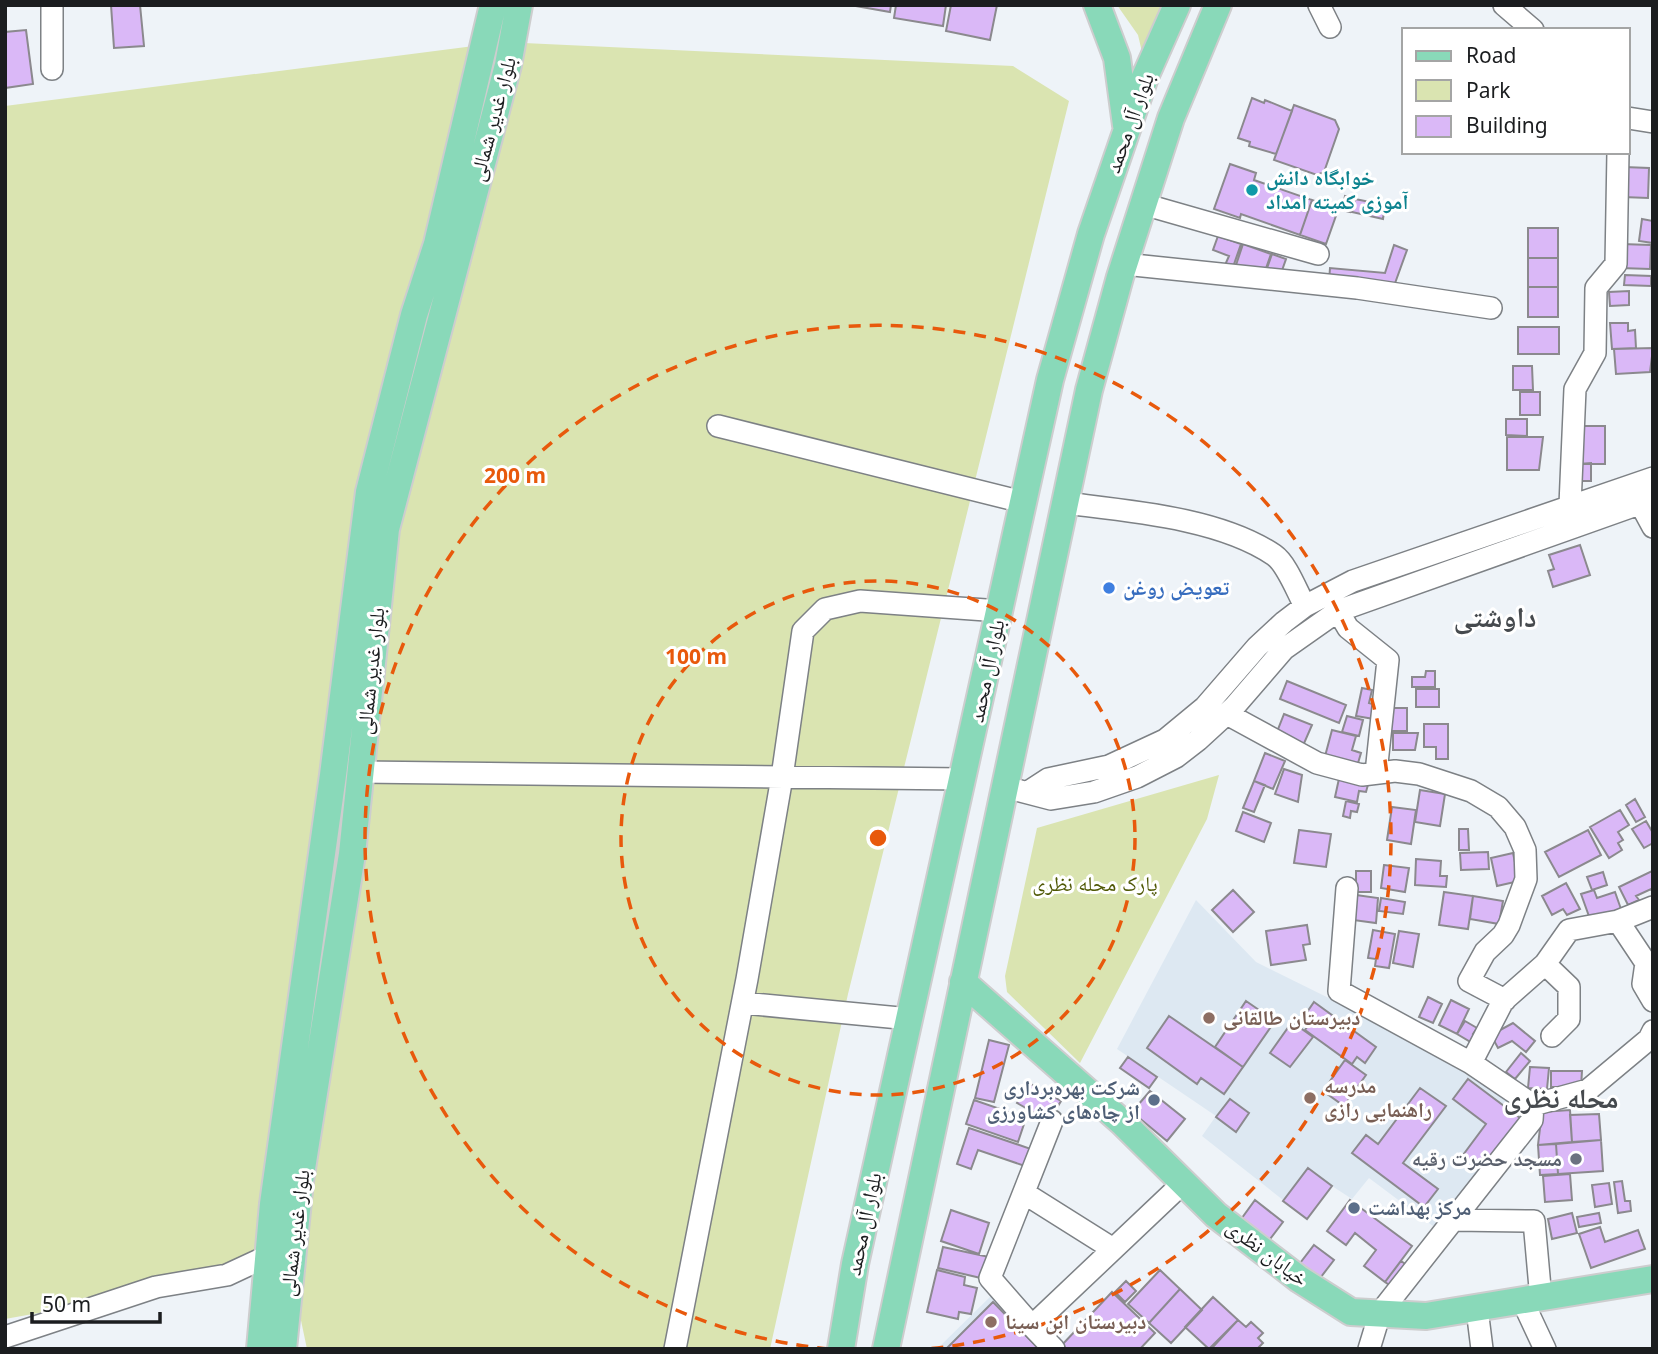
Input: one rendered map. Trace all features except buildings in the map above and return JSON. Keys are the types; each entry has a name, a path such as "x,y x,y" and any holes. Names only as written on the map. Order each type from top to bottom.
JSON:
{"main road":[{"path":"1097,5 1117,58 1127,131"},
{"name":"بلوار آل محمد","path":"841,1349 844,1322 1049,380 1091,234 1145,77 1177,5"},
{"name":"بلوار آل محمد","path":"887,1342 963,982 1016,789 1065,503 1089,390 1124,264 1171,118 1218,5"},
{"name":"بلوار غدیر شمالی","path":"260,1349 275,1190 369,492 410,328 437,244 492,6"},
{"name":"بلوار غدیر شمالی","path":"282,1349 300,1181 333,985 360,772 386,529 522,8"},
{"path":"1049,380 1089,390"},
{"name":"خیابان نظری","path":"963,982 1124,1123 1216,1215 1299,1279 1351,1312 1426,1316 1532,1301 1653,1279"},
{"path":"844,1322 845,1331 857,1341 887,1342"}],"street":[{"path":"52,5 52,69"},
{"path":"1319,5 1330,27"},
{"path":"1505,6 1531,28"},
{"path":"1630,118 1653,122"},
{"path":"1570,505 1575,388 1595,353 1596,288 1615,264 1618,154"},
{"path":"1143,204 1318,254"},
{"path":"1124,264 1357,288 1491,308"},
{"path":"718,426 1023,502"},
{"path":"1016,789 1109,766 1165,740 1205,707 1263,641 1305,606 1353,581 1653,478"},
{"path":"1016,789 1051,799 1094,792 1126,781 1176,757 1227,714 1284,649 1338,611 1646,501 1653,527"},
{"path":"1065,503 1162,516 1223,532 1276,556 1305,606"},
{"path":"675,1349 743,1003 782,778 803,631 825,610 860,601 1000,611"},
{"path":"1338,611 1348,628 1388,660 1376,774"},
{"path":"1227,714 1317,763 1362,775 1395,771 1419,774 1471,790 1498,807 1515,827 1525,850 1525,879 1509,925 1503,935 1485,952 1469,981 1505,999"},
{"path":"360,772 963,779"},
{"path":"1347,888 1339,991 1471,1063 1533,1105 1588,1090 1649,1039 1653,1031"},
{"path":"1471,1063 1505,999 1545,964 1569,930 1618,921 1653,908"},
{"path":"1618,921 1646,963 1643,984 1653,1001"},
{"path":"1545,964 1569,987 1569,1019 1552,1036"},
{"path":"743,1003 910,1019"},
{"path":"1369,1349 1380,1313 1532,1120 1533,1105"},
{"path":"1052,1121 990,1278 1054,1349"},
{"path":"1032,1326 1184,1183"},
{"path":"1024,1193 1113,1249"},
{"path":"1453,1220 1534,1221 1532,1301 1545,1349"},
{"path":"5,1337 156,1287 227,1275 270,1255"},
{"path":"1477,1309 1482,1349"}],"shaded area":[{"path":"1196,900 1256,962 1442,1054 1529,1117 1441,1232 1369,1178 1352,1199 1332,1186 1307,1219 1202,1136 1216,1116 1117,1049"},
{"name":"دبیرستان ابن سینا","path":"992,1295 1043,1349 937,1349"}],"green space":[{"path":"1117,5 1162,5 1142,52 1138,35"},
{"path":"505,42 1013,66 1069,101 848,994 770,1349 307,1349 290,1268 5,1319 5,106"},
{"name":"پارک محله نظری","path":"1219,775 1207,819 1080,1063 1007,992 1005,976 1037,828"}],"place":[{"name":"خوابگاه دانش آموزی کمیته امداد","path":"1252,190"},
{"name":"تعویض روغن","path":"1109,588"},
{"name":"دبیرستان طالقانی","path":"1209,1018"},
{"name":"مدرسه راهنمایی رازی","path":"1310,1098"},
{"name":"شرکت بهره‌برداری از چاه‌های کشاورزی","path":"1154,1100"},
{"name":"مسجد حضرت رقیه","path":"1576,1159"},
{"name":"مرکز بهداشت","path":"1354,1208"},
{"name":"دبیرستان ابن سینا","path":"991,1322"}],"district":[{"name":"داوشتی","path":"1495,617"},
{"name":"محله نظری","path":"1561,1098"}]}
